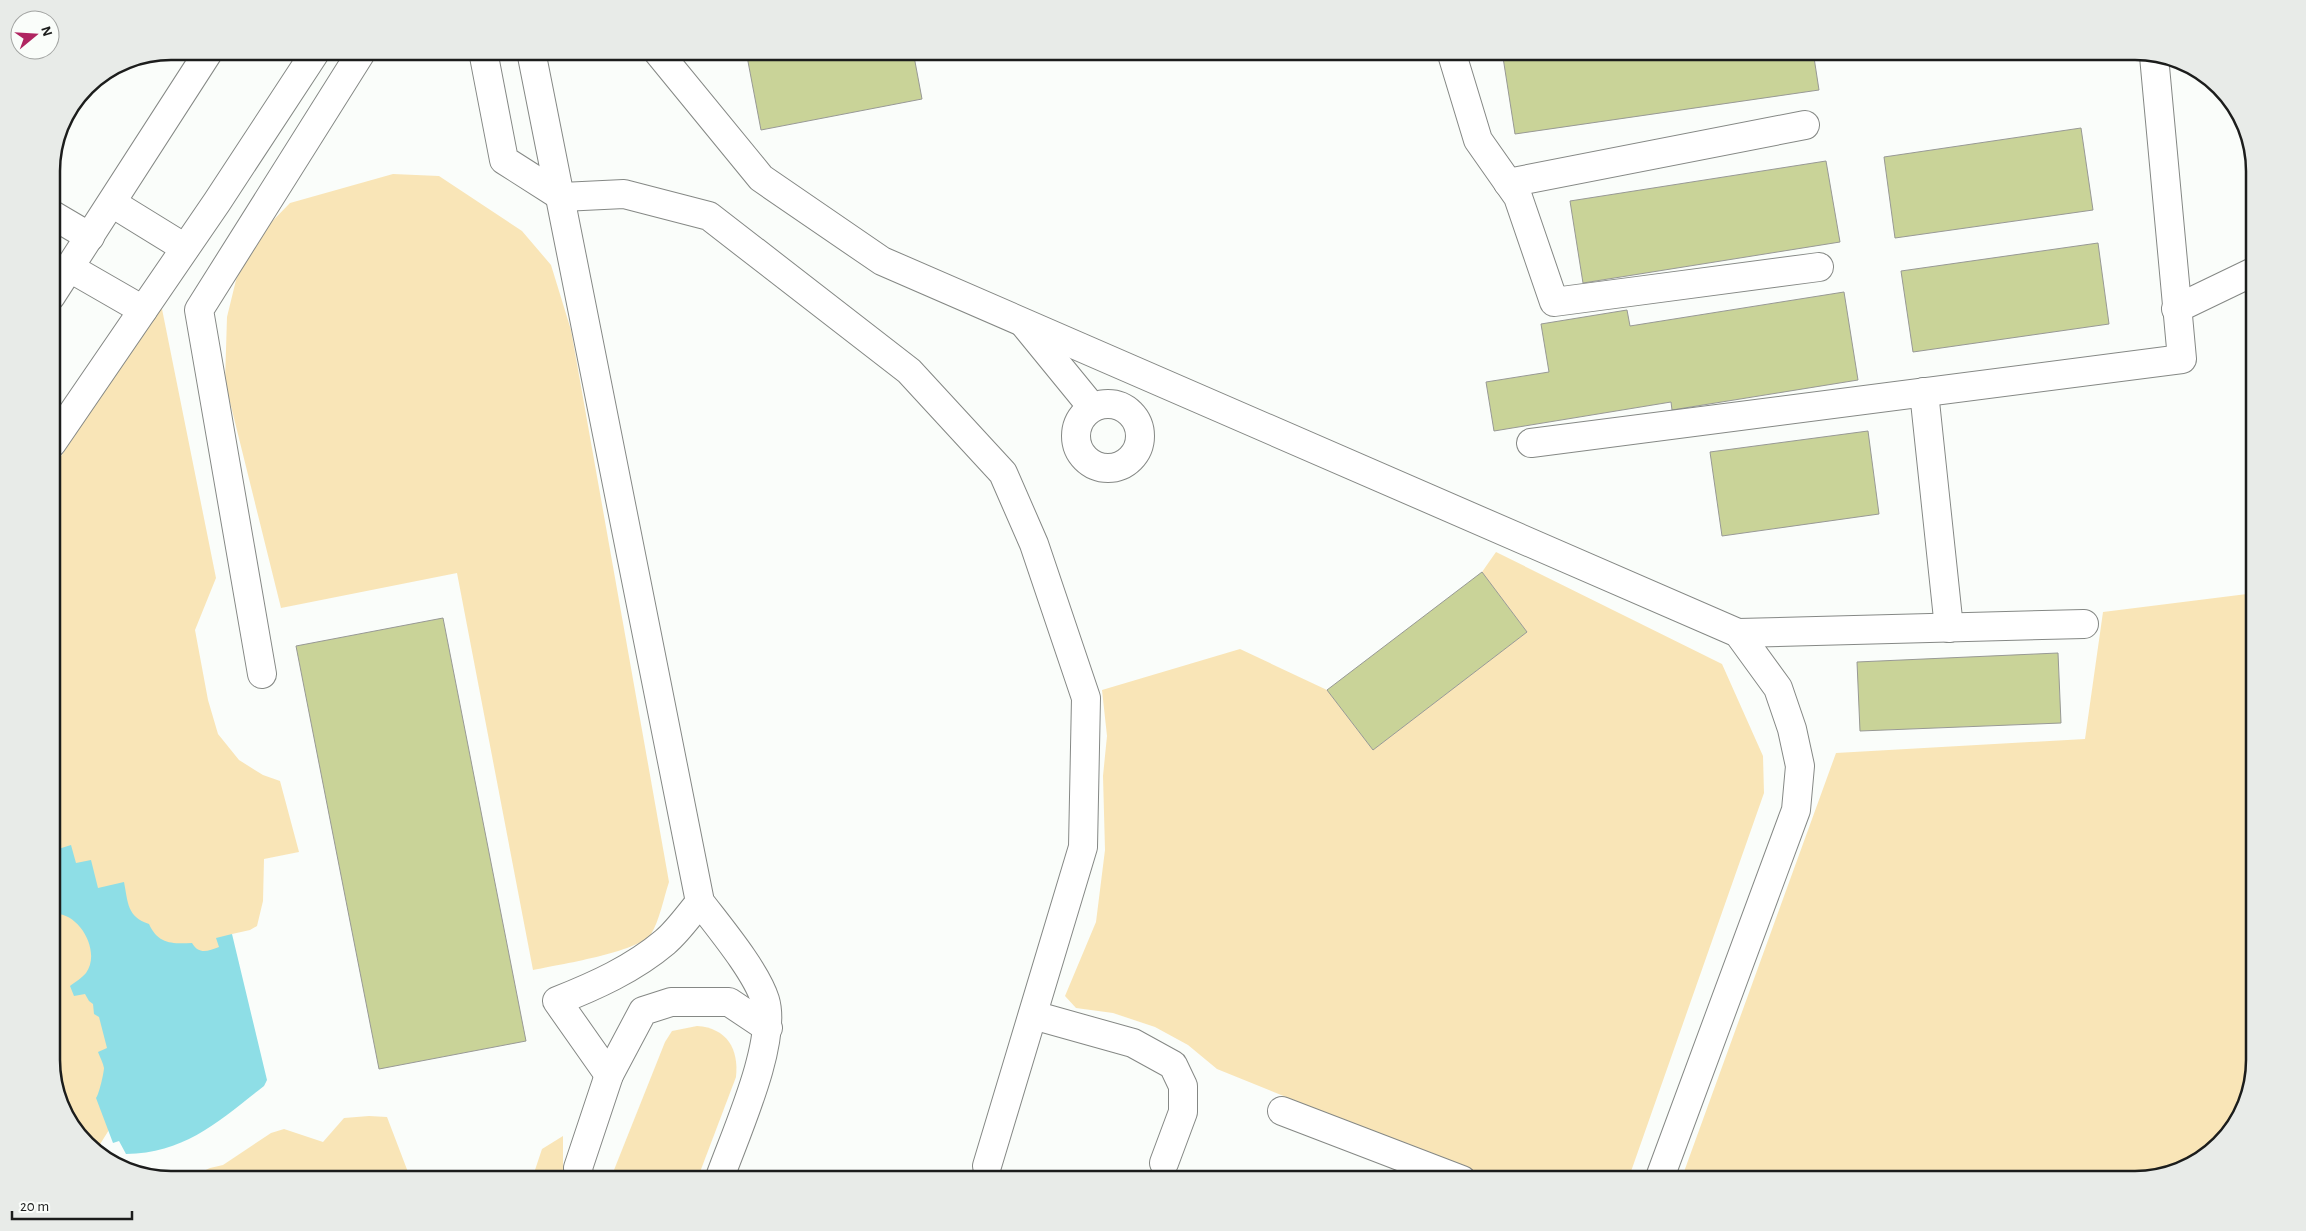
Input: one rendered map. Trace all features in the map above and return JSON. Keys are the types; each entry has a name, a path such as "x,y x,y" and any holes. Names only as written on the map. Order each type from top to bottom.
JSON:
{"street":[{"path":"60,284 202,60"},
{"path":"60,431 310,60"},
{"path":"262,674 199,310 356,60"},
{"path":"485,60 504,160 562,197 624,194 709,216 909,371 1003,473 1034,544 1086,698 1084,848 986,1166"},
{"path":"533,60 562,197 700,902 746,965 765,1000 768,1028 758,1070 722,1171"},
{"path":"663,60 761,178 882,260 1738,632 2084,624"},
{"path":"1455,60 1478,140 1518,197 1554,302 1819,267"},
{"path":"1531,443 2182,359 2154,62"},
{"path":"1508,183 1805,125"},
{"path":"112,203 185,248"},
{"path":"60,219 90,237"},
{"path":"70,268 143,310"},
{"path":"2176,309 2246,275"},
{"path":"1022,322 1092,408"},
{"path":"1924,392 1949,628"},
{"path":"1662,1171 1796,810 1800,766 1792,729 1778,688 1738,632"},
{"path":"609,1075 557,1001 601,984 639,961 666,941 700,902"},
{"path":"578,1171 609,1075 643,1011 671,1002 729,1002 768,1028"},
{"path":"1033,1015 1133,1044 1173,1065 1184,1086 1183,1112 1164,1163"},
{"path":"1282,1111 1439,1171"}],"shaded area":[{"path":"393,174 439,176 522,231 551,265 571,330 669,882 659,916 651,934 643,941 631,947 615,952 533,970 457,573 281,608 225,382 227,317 236,280 254,240 290,203"},
{"path":"161,304 216,578 195,630 208,700 218,734 239,760 263,775 280,781 299,852 264,859 263,901 257,926 250,930 232,934 100,1144 79,1122 71,1109 62,1082 60,1067 60,458"},
{"path":"1496,552 1722,664 1763,756 1764,793 1631,1171 1468,1171 1217,1069 1188,1045 1155,1027 1113,1013 1076,1008 1065,996 1096,922 1105,850 1103,776 1107,736 1102,690 1240,649 1327,690 1373,750 1527,632 1482,572"},
{"path":"2246,594 2246,1060 2244,1082 2240,1096 2227,1122 2203,1148 2190,1156 2177,1163 2149,1170 1684,1171 1836,753 2085,739 2103,612"},
{"path":"697,1026 716,1031 729,1042 735,1058 736,1077 700,1171 614,1171 665,1042 672,1031"},
{"path":"387,1117 408,1171 204,1171 223,1165 271,1133 284,1129 323,1142 344,1118"},
{"path":"563,1136 565,1171 535,1171 542,1149"}],"water":[{"path":"71,845 76,863 91,860 98,888 124,882 132,913 149,924 161,939 172,943 192,943 201,951 204,951 219,947 216,938 232,934 267,1080 264,1086 216,1123 201,1133 167,1148 126,1154 119,1141 113,1143 96,1098 104,1068 98,1052 107,1048 99,1017 94,1014 93,1004 85,994 74,996 70,986 86,973 90,964 91,954 85,934 71,918 60,914 60,848"}],"building":[{"path":"748,60 915,60 922,99 761,130"},
{"path":"1503,60 1814,60 1819,90 1515,134"},
{"path":"2081,128 2093,210 1895,238 1884,157"},
{"path":"1826,161 1840,242 1583,283 1570,201"},
{"path":"2098,243 2109,324 1913,352 1901,271"},
{"path":"1844,292 1858,380 1672,410 1671,402 1494,431 1486,382 1549,372 1541,324 1627,310 1630,326"},
{"path":"1868,431 1879,514 1722,536 1710,452"},
{"path":"1482,572 1527,632 1373,750 1327,690"},
{"path":"443,618 526,1041 379,1069 296,646"},
{"path":"2058,653 2061,723 1860,731 1857,662"}]}
